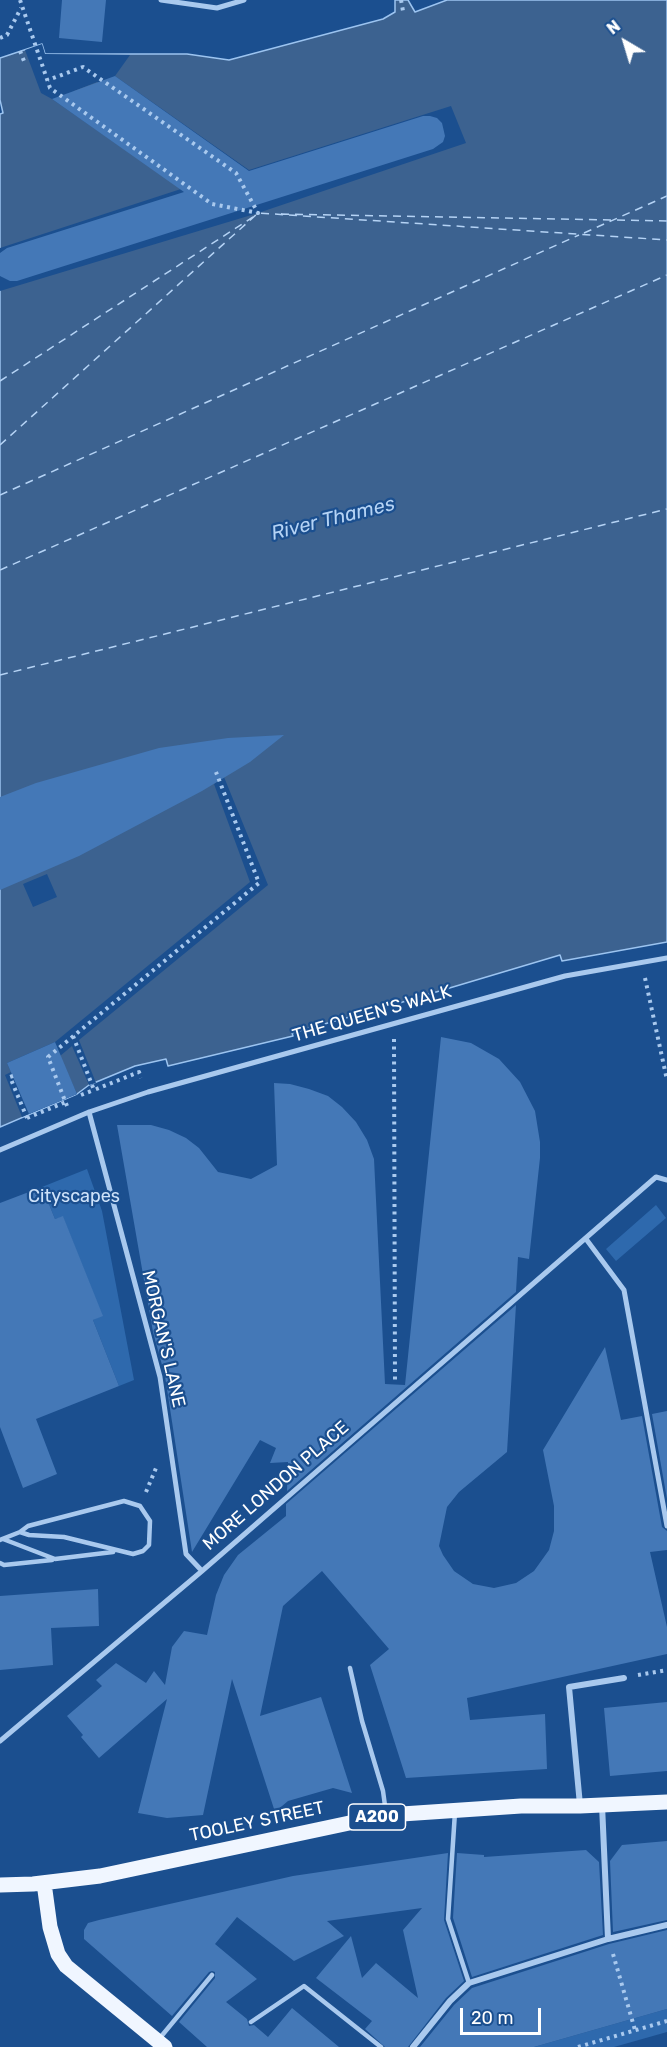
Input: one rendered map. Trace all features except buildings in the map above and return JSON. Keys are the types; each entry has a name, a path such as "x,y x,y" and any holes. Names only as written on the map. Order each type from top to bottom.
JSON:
{"main road":[{"name":"TOOLEY STREET","path":"0,1885 44,1883 100,1876 387,1815 521,1806 667,1802"},
{"path":"44,1883 50,1927 58,1954 66,1966 161,2044"}],"street":[{"path":"161,0 217,8 244,0"},
{"name":"THE QUEEN'S WALK","path":"0,1150 89,1112 148,1092 565,976 667,958"},
{"name":"MORGAN'S LANE","path":"89,1112 160,1377 186,1554 202,1571"},
{"name":"MORE LONDON PLACE","path":"0,1741 202,1571 656,1177 667,1180"},
{"path":"586,1239 624,1290 667,1526"},
{"path":"580,1806 569,1687 624,1678"},
{"path":"602,1804 608,1939"},
{"path":"412,2047 450,2001 469,1983 608,1939 667,1925"}],"lane":[{"path":"1,1540 20,1533 28,1526 124,1501 140,1506 150,1521 149,1545 143,1551 133,1554 64,1536 20,1533"},
{"path":"1,1540 55,1559"},
{"path":"0,1563 4,1565 119,1551"},
{"path":"350,1668 362,1721 376,1763 387,1815"},
{"path":"455,1810 455,1842 448,1920 469,1983"},
{"path":"161,2044 175,2022 212,1975"},
{"path":"251,2022 304,1986 381,2047"}],"path":[{"path":"20,0 50,88 212,204 258,213 236,173 83,67 48,80"},
{"path":"401,0 403,11"},
{"path":"0,38 7,35 22,8"},
{"path":"21,51 24,61"},
{"path":"66,1103 48,1057 259,883 216,772"},
{"path":"641,962 667,1080"},
{"path":"394,1023 395,1402"},
{"path":"73,1036 92,1084"},
{"path":"12,1076 10,1077 27,1119 94,1090"},
{"path":"140,1506 169,1437"},
{"path":"624,1678 667,1670"},
{"path":"608,1939 635,2030"},
{"path":"578,2047 667,2021"}],"green space":[{"name":"Cityscapes","path":"87,1169 102,1211 134,1380 119,1386 93,1320 102,1315 63,1217 55,1219 42,1187"},
{"path":"656,1205 666,1218 616,1261 606,1249"},
{"path":"667,2009 667,2032 614,2047 534,2047"}],"water":[{"name":"River Thames","path":"395,0 408,0 415,12 447,0 667,0 667,942 562,961 560,955 292,1033 293,1036 168,1066 166,1059 135,1066 0,1127 0,114 3,113 0,100 0,58 42,44 45,54 187,54 229,60 383,19 395,12"}],"pier":[{"path":"42,44 45,54 130,55 115,76 249,170 451,106 466,143 258,213 0,291 0,248 181,189 41,93 25,50","holes":["97,82 226,178 74,91"]},
{"path":"224,777 268,885 79,1040 96,1083 89,1085 72,1046 60,1056 77,1094 22,1117 5,1075 11,1072 7,1063 55,1042 250,882 214,784"},
{"path":"47,874 57,897 33,907 23,884"}],"ferry route":[{"path":"584,233 667,196"},
{"path":"0,445 258,213 667,240"},
{"path":"281,214 612,220"},
{"path":"0,381 253,217"},
{"path":"617,220 667,221"},
{"path":"0,495 579,235"},
{"path":"0,570 667,275"},
{"path":"0,675 667,509"}]}
